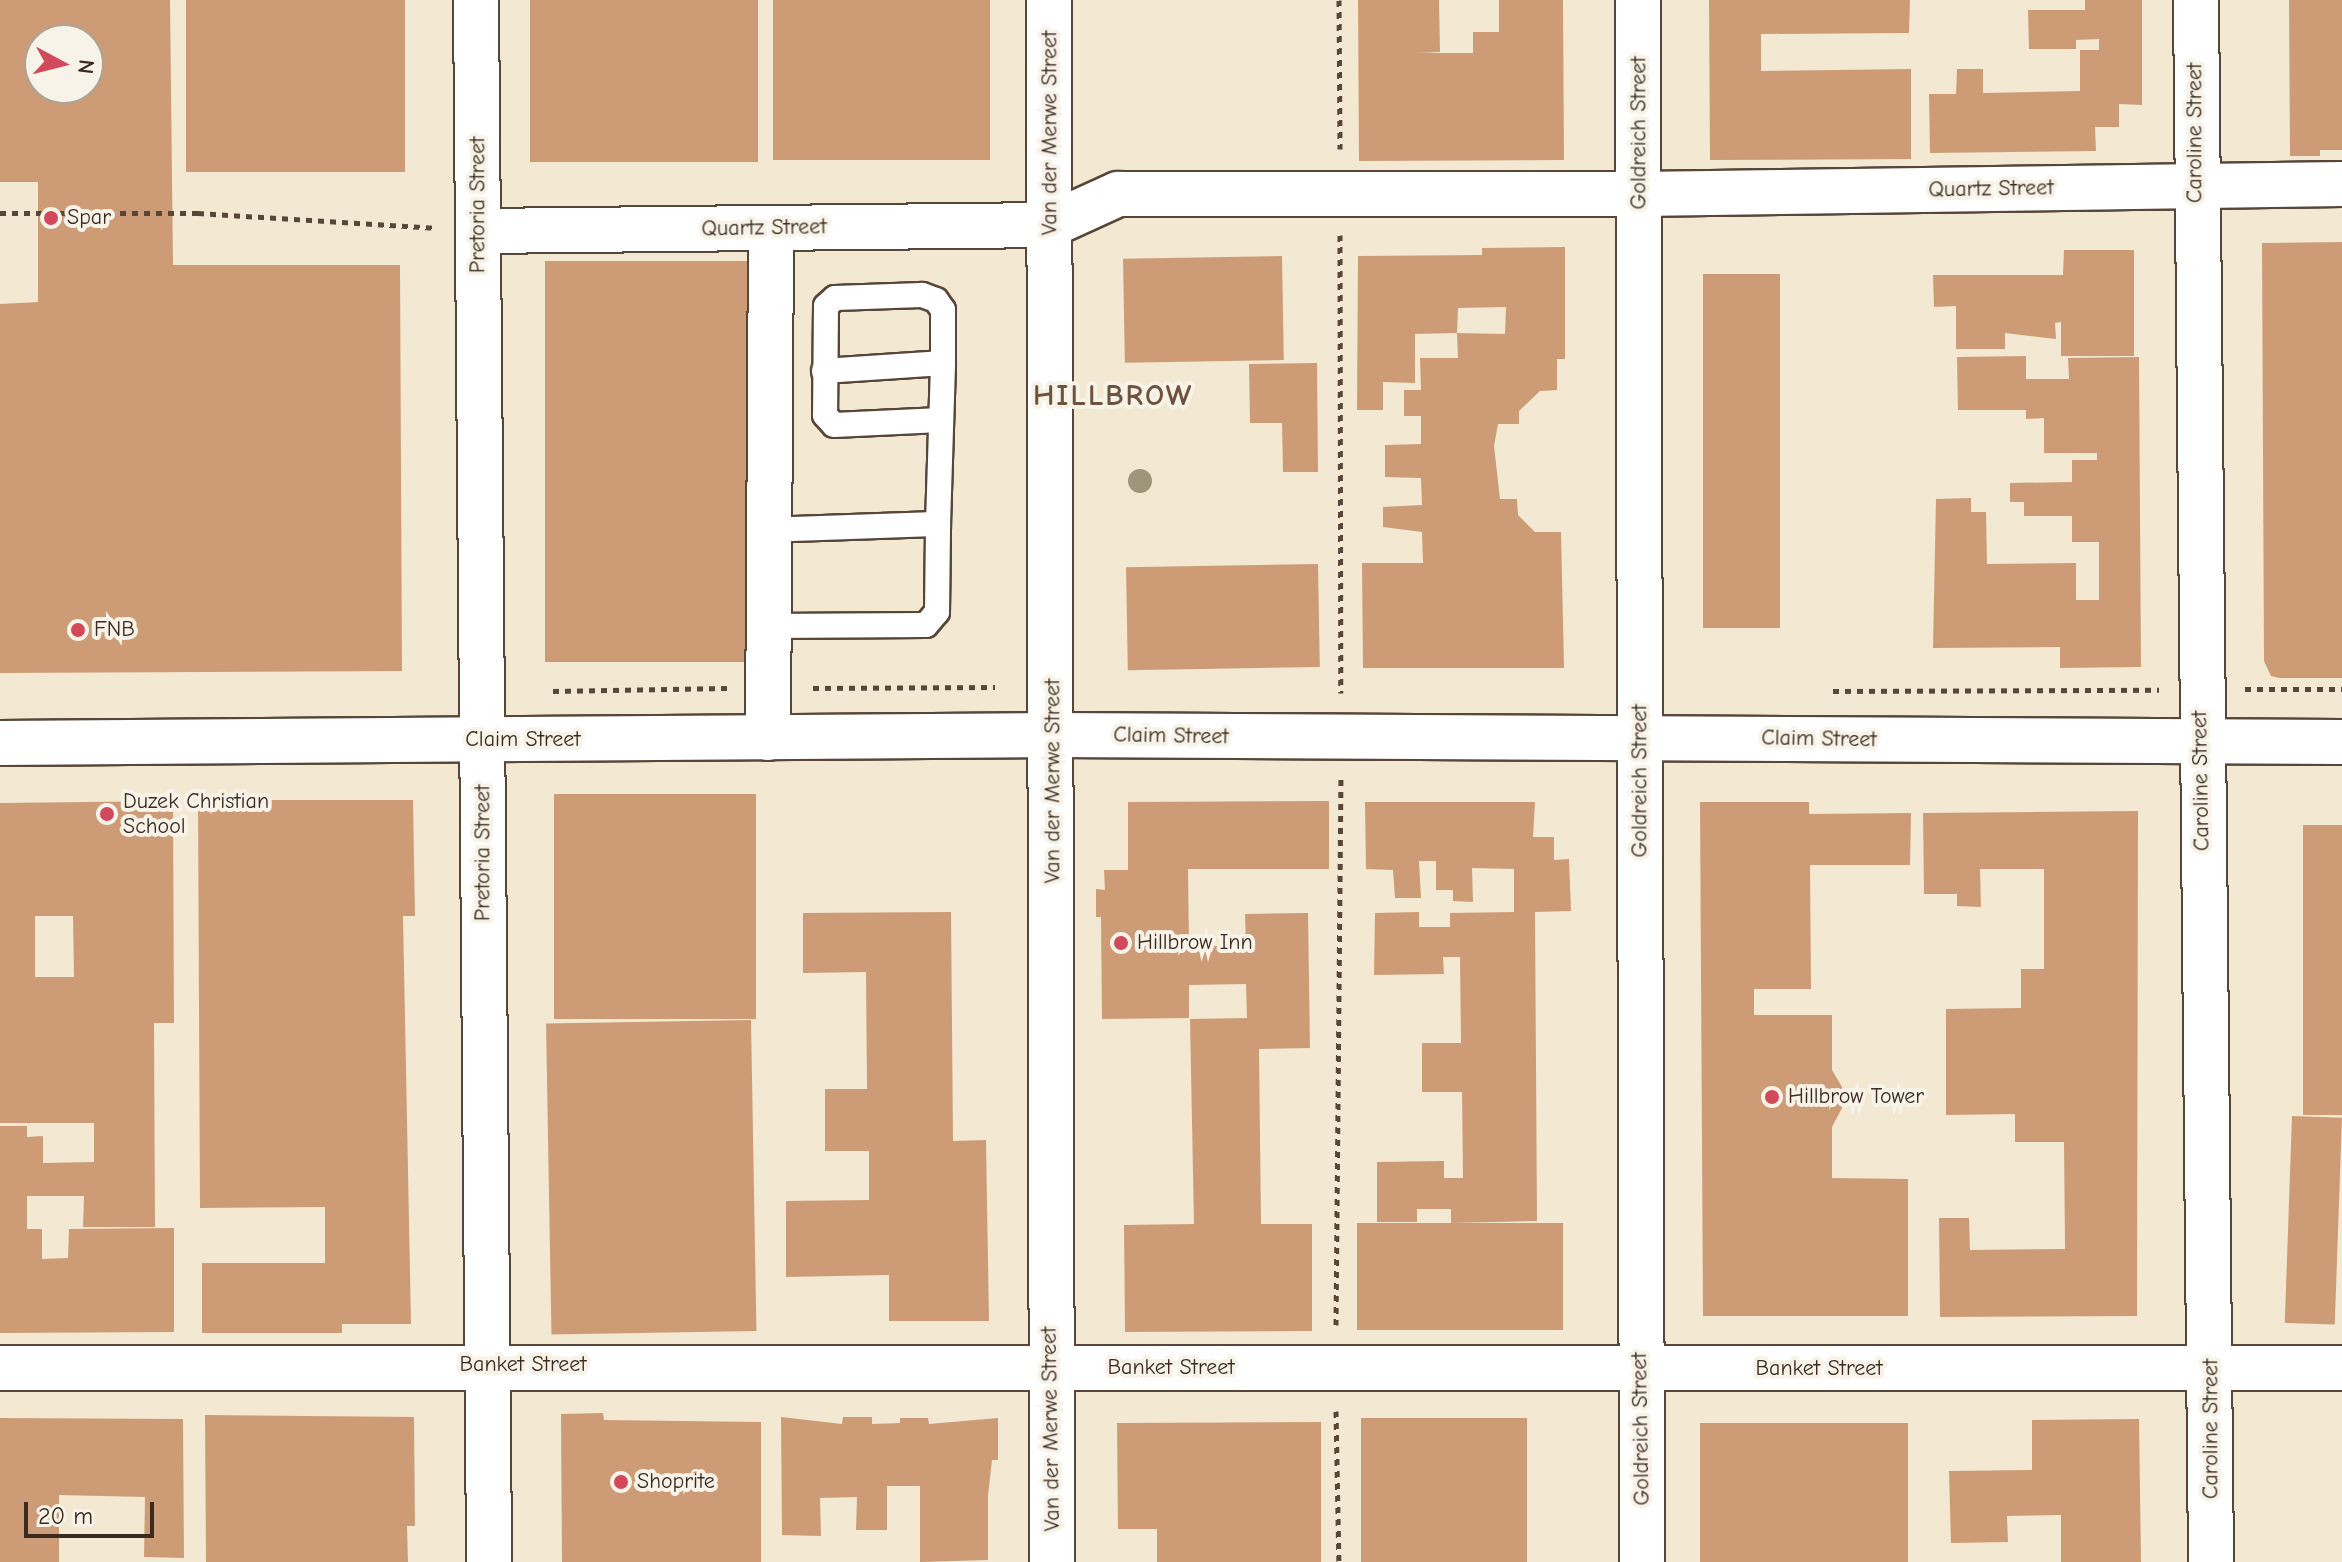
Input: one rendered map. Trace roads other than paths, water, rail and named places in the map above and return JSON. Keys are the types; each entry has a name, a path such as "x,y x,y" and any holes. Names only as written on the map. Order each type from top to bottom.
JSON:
{"street":[{"name":"Pretoria Street","path":"476,0 489,1562"},
{"name":"Van der Merwe Street","path":"1049,0 1054,735 1049,1368 1052,1562"},
{"name":"Goldreich Street","path":"1638,0 1642,1562"},
{"name":"Caroline Street","path":"2196,0 2194,186 2200,743 2212,1369 2211,1562"},
{"name":"Quartz Street","path":"479,231 1050,225 1118,194 1639,194 2342,184"},
{"path":"768,738 771,228"},
{"name":"Claim Street","path":"0,743 1054,735 2342,742"},
{"name":"Banket Street","path":"0,1368 487,1365 2342,1368"}],"lane":[{"path":"768,626 926,625 937,612 943,363 943,310 936,300 922,295 835,298 826,306 825,415 834,425 941,420"},
{"path":"824,371 943,363"},
{"path":"769,530 938,524"}],"place":[{"name":"Spar","path":"51,218"},
{"name":"FNB","path":"78,630"},
{"name":"Duzek Christian School","path":"107,814"},
{"name":"Hillbrow Inn","path":"1121,943"},
{"name":"Hillbrow Tower","path":"1772,1097"},
{"name":"Shoprite","path":"621,1482"}],"district":[{"name":"HILLBROW","path":"1113,396"}]}
